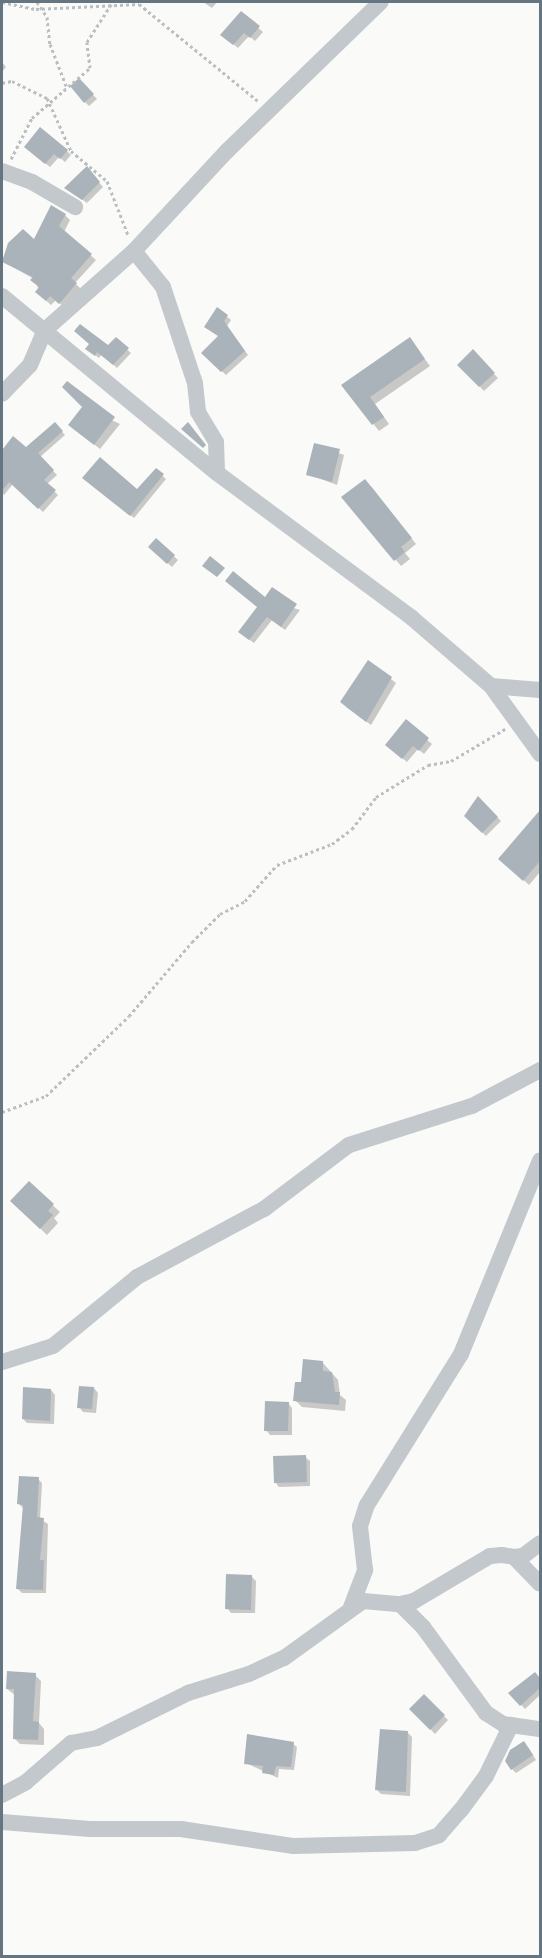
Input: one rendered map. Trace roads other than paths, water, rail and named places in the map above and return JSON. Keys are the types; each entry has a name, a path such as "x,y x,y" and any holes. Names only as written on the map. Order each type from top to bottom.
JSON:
{"street":[{"path":"2,394 30,365 45,330 134,251 269,110 381,2"},
{"path":"2,171 32,182 75,207"},
{"path":"134,251 163,287 195,384 198,412 216,442 217,473"},
{"path":"2,296 217,473 412,618 491,686 514,723 540,754"},
{"path":"491,686 540,690"},
{"path":"2,1362 52,1346 137,1277 264,1209 349,1144 472,1106 540,1070"},
{"path":"351,1607 365,1570 360,1526 367,1505 461,1354 540,1160"},
{"path":"2,1795 26,1782 71,1743 97,1738 188,1693 249,1674 284,1658 351,1607 375,1600 400,1604 414,1601 490,1556 523,1556 540,1544"},
{"path":"514,1557 540,1584"},
{"path":"400,1604 423,1627 486,1713 511,1725 540,1729"},
{"path":"2,1822 90,1829 181,1829 294,1846 414,1843 438,1834 461,1810 486,1776 511,1725"}]}
